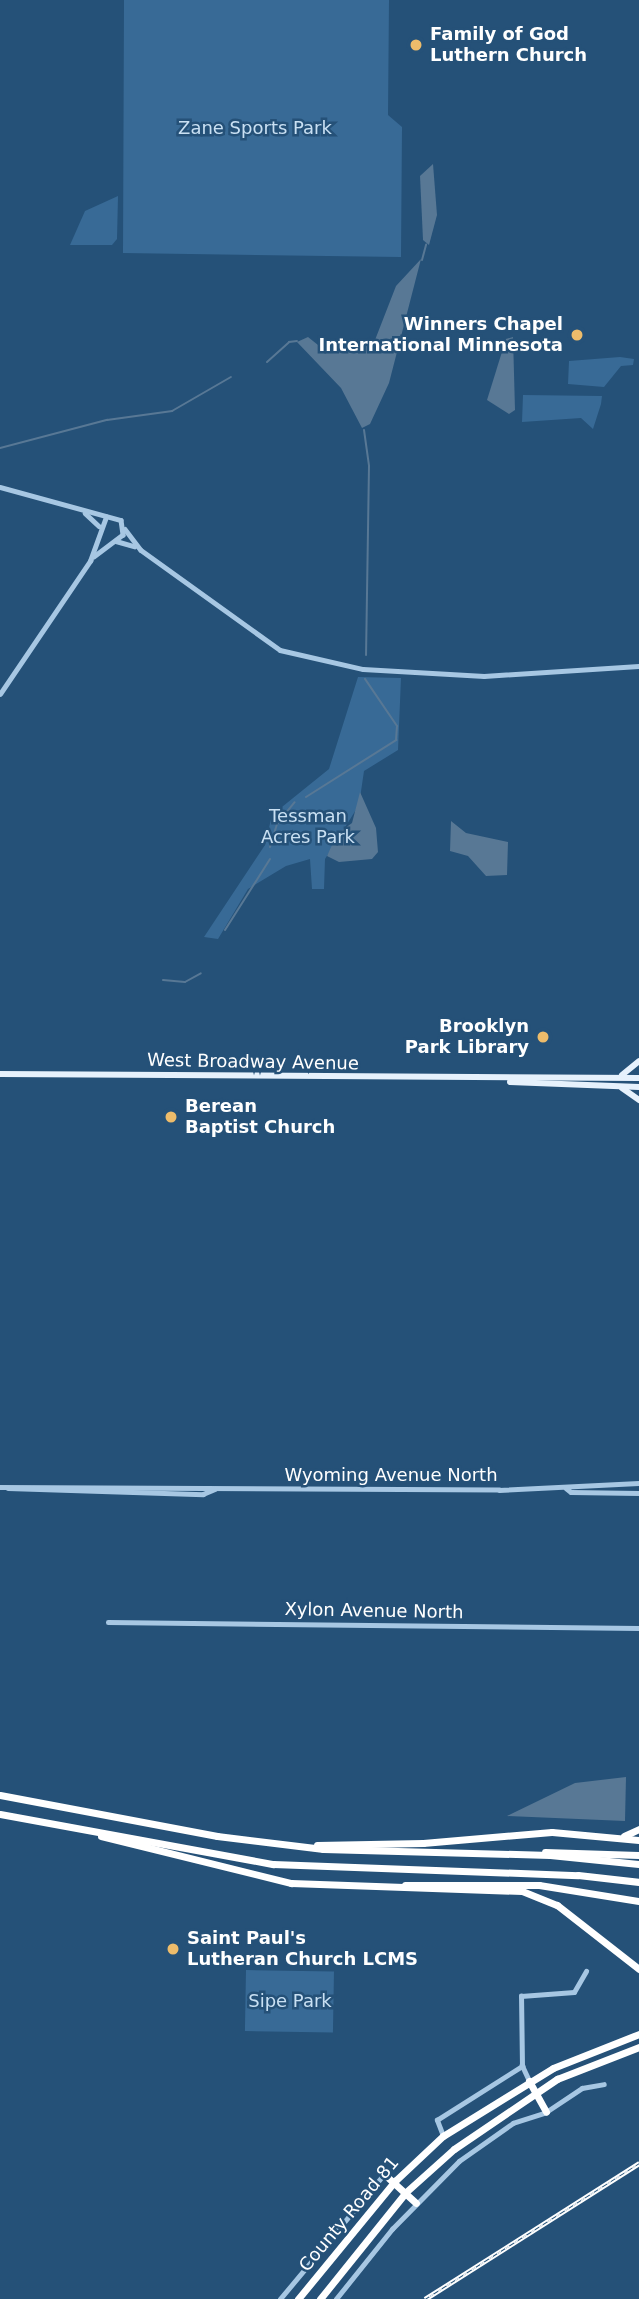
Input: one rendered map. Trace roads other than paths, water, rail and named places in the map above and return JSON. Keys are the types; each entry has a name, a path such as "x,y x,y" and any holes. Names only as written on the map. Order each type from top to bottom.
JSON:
{"highway":[{"path":"0,1795 278,1844 637,1859"},
{"path":"82,1828 85,1811"},
{"path":"0,1814 273,1864 578,1875 637,1882"},
{"path":"49,1821 221,1869 352,1889 522,1891 557,1905 639,1969"},
{"path":"621,1837 639,1829"},
{"path":"278,1844 423,1843 552,1832 639,1840"},
{"path":"352,1889 539,1885 639,1901"},
{"name":"County Road 81","path":"298,2299 395,2180 443,2136 529,2081 589,2050 639,2034"},
{"name":"County Road 81","path":"320,2299 406,2192 454,2149 512,2107 584,2065 639,2047"},
{"path":"529,2081 546,2112"},
{"path":"443,2136 454,2149"},
{"path":"384,2174 395,2180 416,2203"}],"main road":[{"path":"613,1077 627,1074 639,1062"},
{"name":"West Broadway Avenue","path":"0,1074 505,1080 639,1078"},
{"name":"West Broadway Avenue","path":"505,1080 639,1087"},
{"path":"613,1087 639,1100"}],"street":[{"path":"0,487 117,518 141,550 254,636 280,650 340,665 510,677 639,666"},
{"path":"0,695 90,561 100,535 99,526 81,510"},
{"path":"99,526 106,517"},
{"path":"90,561 125,529"},
{"path":"100,535 113,542 141,550"},
{"name":"Wyoming Avenue North","path":"566,1488 570,1483 639,1483"},
{"name":"Wyoming Avenue North","path":"0,1487 203,1494 215,1488"},
{"name":"Wyoming Avenue North","path":"0,1487 566,1488 571,1492 639,1493"},
{"name":"Xylon Avenue North","path":"108,1622 639,1628"},
{"path":"529,2081 522,2066 522,1996 574,1992 586,1971"},
{"path":"443,2136 437,2120 522,2066"},
{"path":"336,2299 416,2203 487,2139 546,2112 582,2088 604,2084"},
{"path":"280,2299 384,2174"}],"waterway":[{"path":"422,260 426,245"},
{"path":"267,362 289,342 297,341"},
{"path":"0,448 107,420 172,411 231,377"},
{"path":"364,430 369,466 366,655"},
{"path":"306,797 396,740 397,726 365,679"},
{"path":"270,847 277,824 295,802"},
{"path":"225,930 270,859"},
{"path":"163,980 185,982 201,973"}],"railway":[{"path":"425,2299 639,2163"}],"place":[{"name":"Family of God Luthern Church","path":"416,45"},
{"name":"Winners Chapel International Minnesota","path":"577,335"},
{"name":"Brooklyn Park Library","path":"543,1037"},
{"name":"Berean Baptist Church","path":"171,1117"},
{"name":"Saint Paul's Lutheran Church LCMS","path":"173,1949"}],"park label":[{"name":"Zane Sports Park","path":"255,128"},
{"name":"Tessman Acres Park","path":"308,827"},
{"name":"Sipe Park","path":"290,2001"}]}
